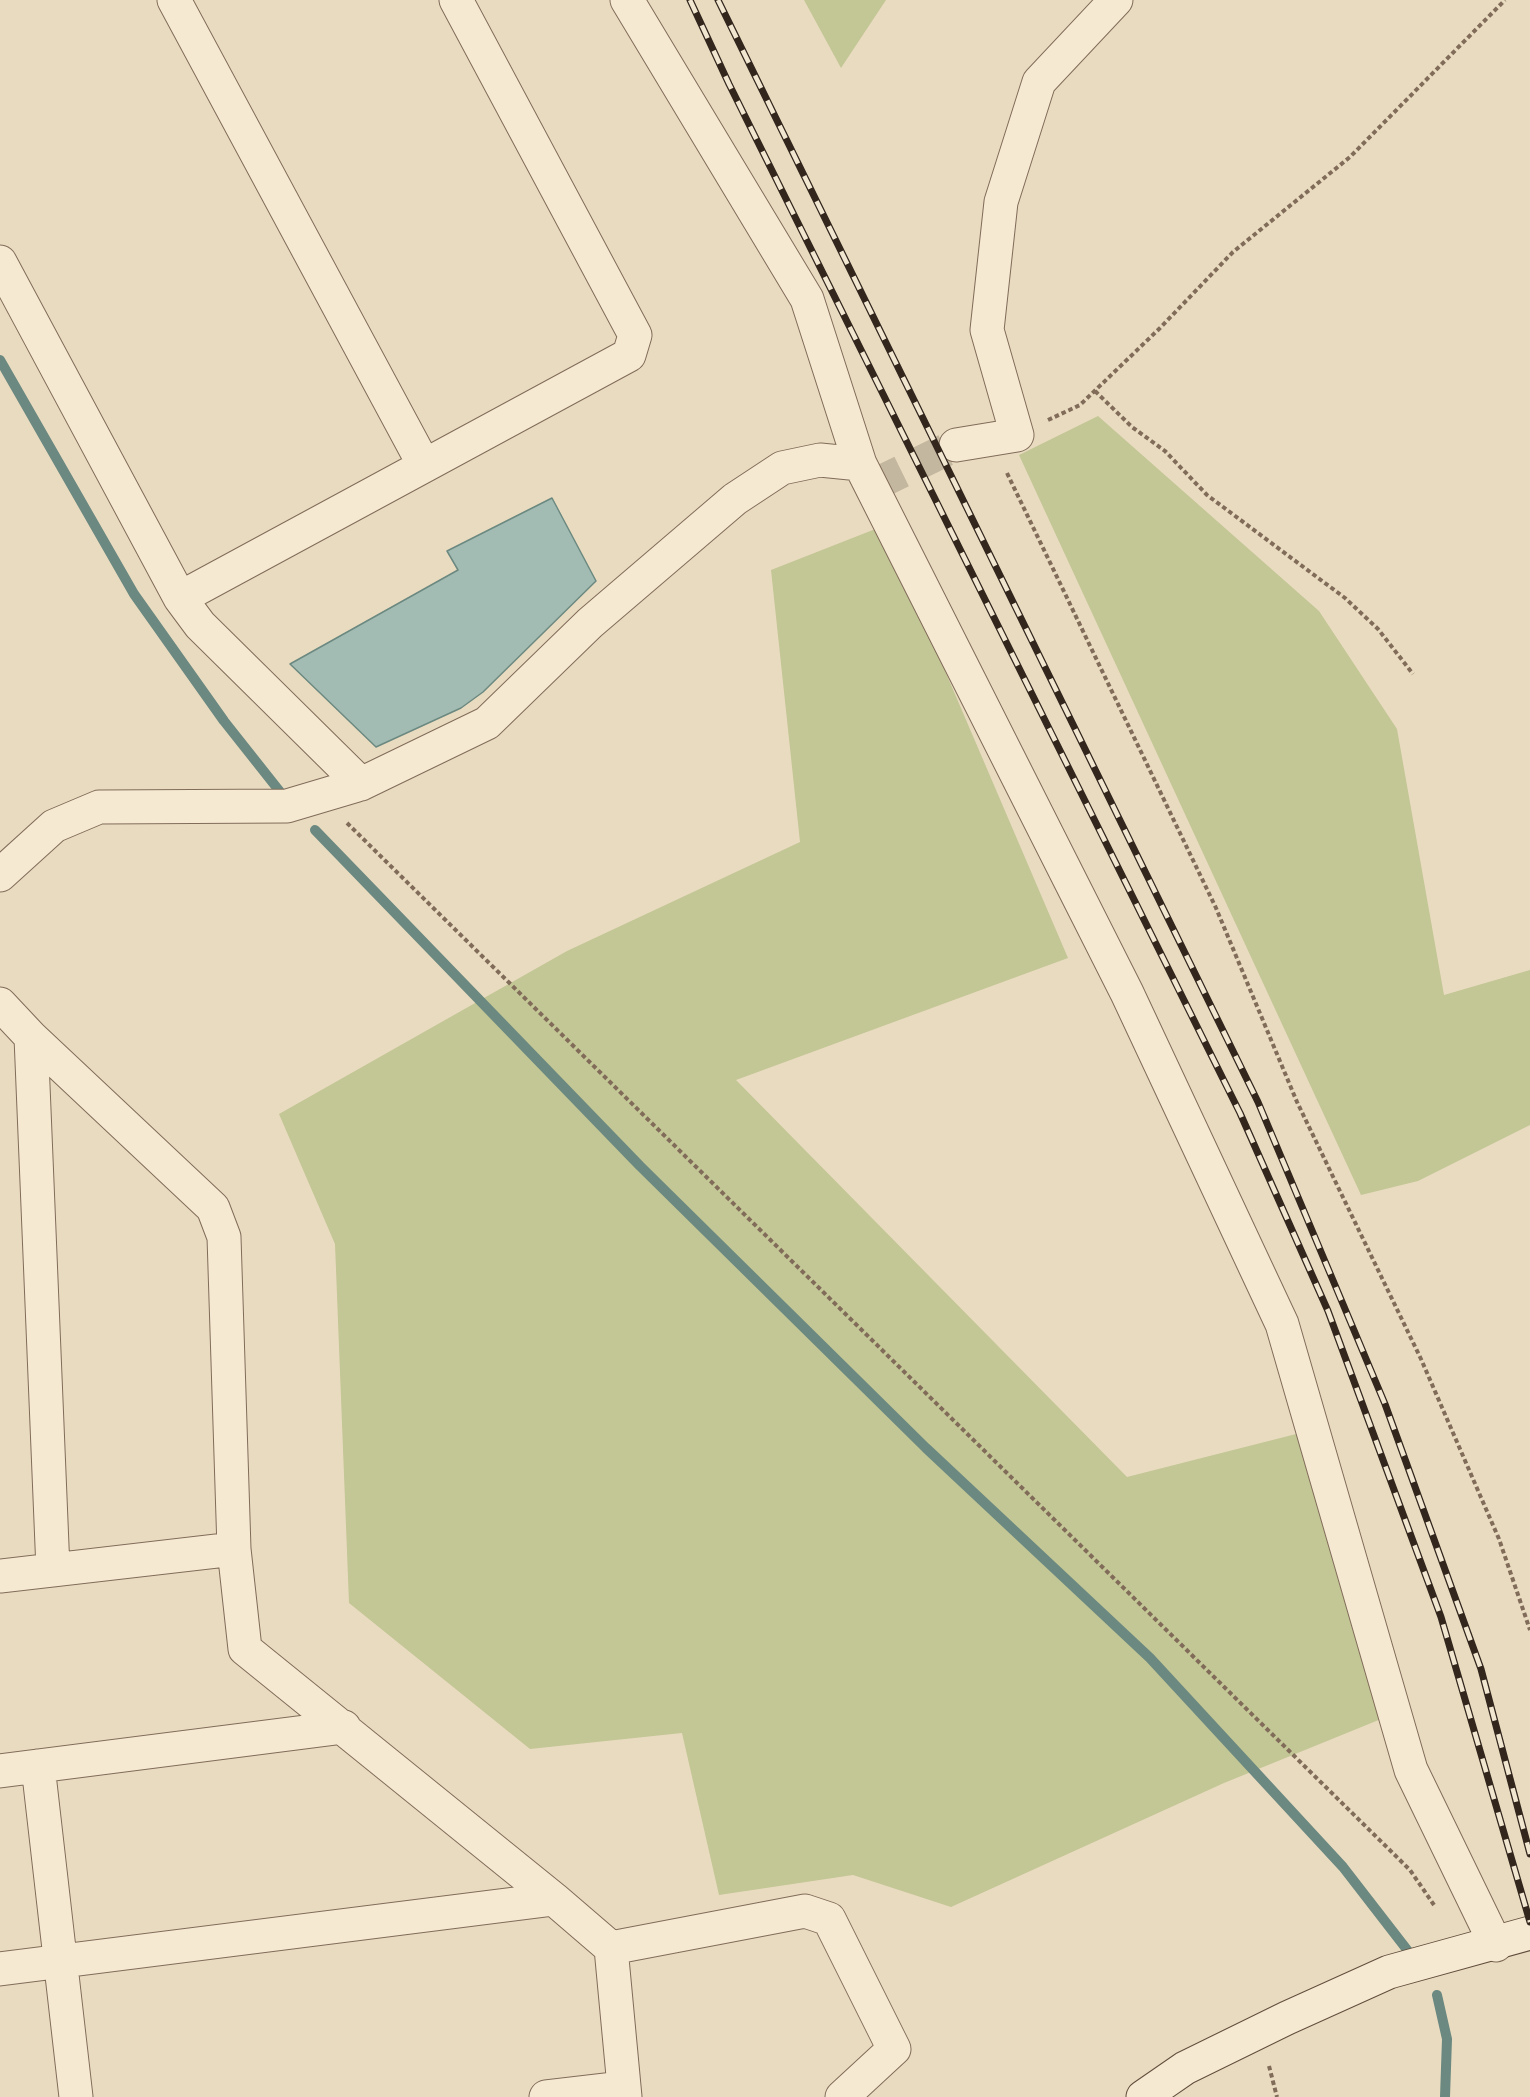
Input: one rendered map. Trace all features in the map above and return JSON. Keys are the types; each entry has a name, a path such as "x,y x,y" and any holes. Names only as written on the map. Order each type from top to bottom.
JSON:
{"street":[{"path":"174,0 424,465"},
{"path":"180,598 629,355 635,335 456,0"},
{"path":"627,0 807,299 860,464 1127,993 1282,1324 1412,1770 1496,1945"},
{"path":"956,445 1005,437 987,330 1001,202 1039,82 1116,0"},
{"path":"0,262 180,598 200,624 361,784"},
{"path":"0,874 54,826 99,807 287,806 361,784 487,723 590,623 735,500 782,468 820,460 860,464"},
{"path":"0,1004 31,1037 213,1208 224,1237 234,1549 245,1649 344,1727 611,1948 624,2092 546,2097"},
{"path":"31,1037 53,1570"},
{"path":"0,1576 234,1549"},
{"path":"0,1771 344,1727"},
{"path":"38,1766 76,2097"},
{"path":"0,1969 554,1899"},
{"path":"611,1948 805,1911 829,1919 894,2049 842,2097"},
{"path":"1143,2097 1185,2068 1287,2018 1389,1972 1530,1934"}],"path":[{"path":"1505,0 1350,157 1233,252 1160,328 1080,405 1005,437 1020,503 1216,908 1297,1102 1421,1359 1500,1539 1530,1630"},
{"path":"1095,391 1132,427 1165,452 1207,495 1345,598 1378,629 1413,674"},
{"path":"323,795 340,817 556,1031 1410,1870 1437,1909 1455,1954"}],"green space":[{"path":"804,0 886,0 841,68"},
{"path":"1098,416 1319,611 1397,729 1444,995 1530,970 1530,1125 1418,1181 1361,1195 1019,455"},
{"path":"883,526 1068,958 736,1080 1127,1477 1304,1432 1386,1717 1224,1783 951,1907 853,1875 719,1895 682,1733 530,1749 349,1603 335,1244 279,1114 567,951 800,842 771,570"}],"water":[{"path":"552,498 596,581 483,692 461,708 376,747 290,664 458,570 447,551"}],"waterway":[{"path":"0,360 134,594 224,721 281,793"},
{"path":"315,830 640,1166 926,1448 1150,1658 1343,1867 1408,1951"},
{"path":"1437,1995 1447,2039 1445,2097"}],"tunnel":[{"path":"872,486 956,445"}],"railway":[{"path":"690,0 729,84 1240,1113 1328,1311 1441,1617 1530,1922"},
{"path":"718,0 1258,1102 1385,1404 1481,1669 1530,1854"}]}
